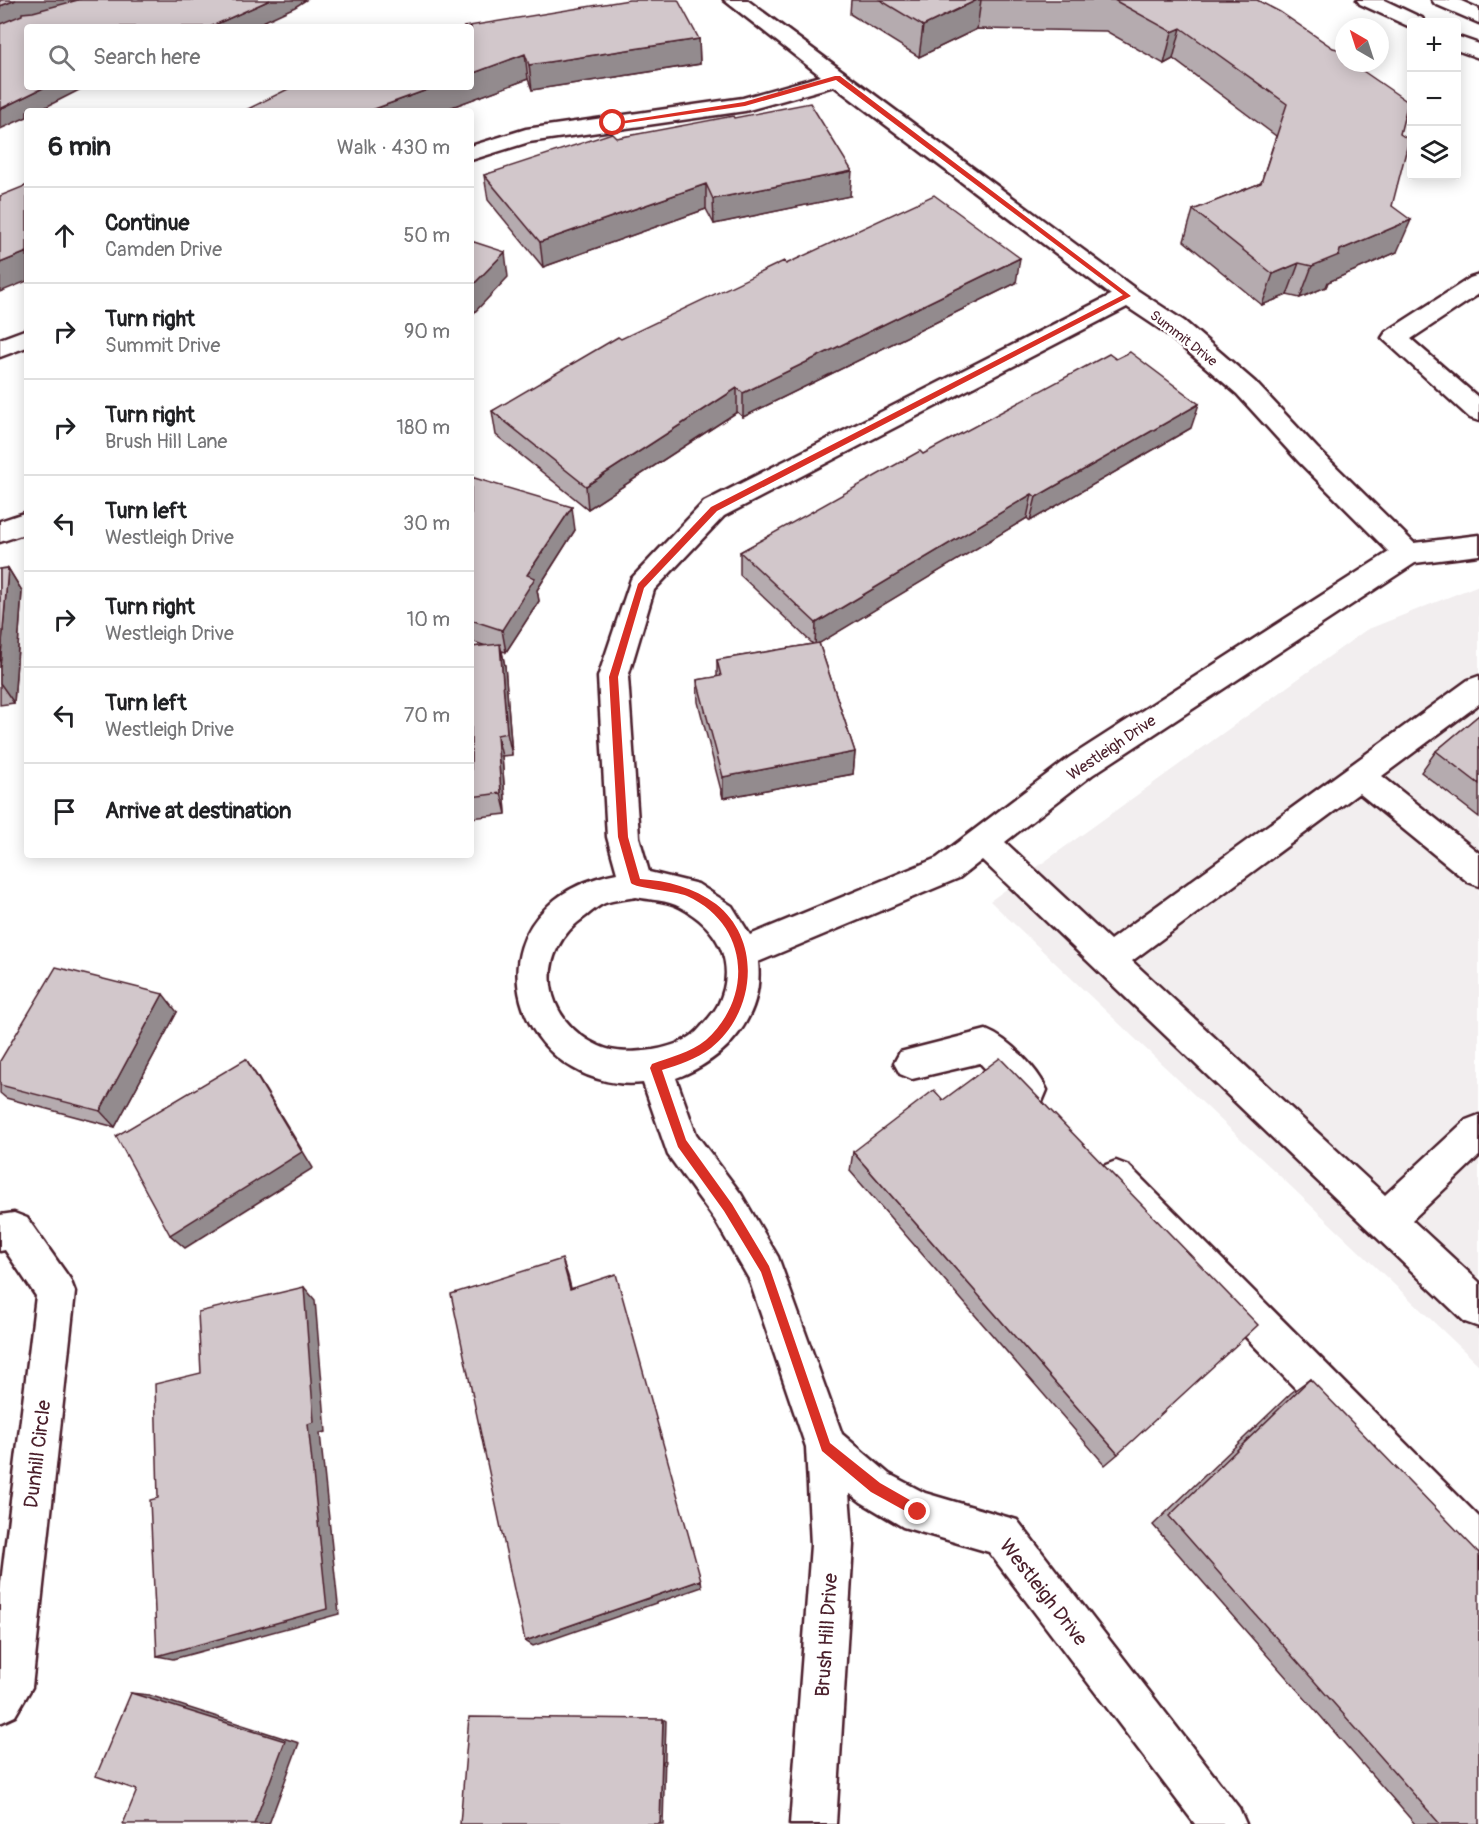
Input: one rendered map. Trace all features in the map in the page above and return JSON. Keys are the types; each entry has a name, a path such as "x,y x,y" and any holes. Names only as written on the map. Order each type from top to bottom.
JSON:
{"street":[{"name":"Summit Drive","path":"734,0 1128,296 1175,327 1246,388 1408,554"},
{"path":"1367,0 1407,18"},
{"path":"1442,0 1479,17"},
{"path":"1461,44 1479,52"},
{"path":"474,152 526,136 745,104 837,78"},
{"path":"1479,283 1395,338 1479,412"},
{"path":"636,883 623,837 614,677 641,586 714,509 1128,296"},
{"path":"0,349 24,338"},
{"path":"0,532 24,523"},
{"name":"Westleigh Drive","path":"742,953 948,868 1081,766 1408,554 1479,545"},
{"path":"1108,960 1479,688"},
{"path":"1360,776 1479,872"},
{"path":"983,841 1479,1308"},
{"path":"636,883 664,885 691,894 714,908 732,929 742,953 744,977 739,1002 727,1025 708,1044 684,1059 656,1068 628,1069 601,1064 576,1054 556,1038 547,1025 534,996 532,973 537,950 549,929 566,911 586,896 610,887 636,883"},
{"path":"912,1063 986,1046 1053,1114"},
{"path":"656,1068 681,1143 728,1207 765,1270 826,1447"},
{"path":"1385,1220 1479,1132"},
{"path":"1095,1157 1479,1547"},
{"name":"Dunhill Circle","path":"0,1233 14,1231 56,1292 10,1688 0,1701"},
{"name":"Westleigh Drive","path":"826,1447 875,1488 918,1512 1002,1535 1223,1824"},
{"name":"Brush Hill Drive","path":"813,1824 832,1545 826,1447"}],"shaded area":[{"path":"1479,585 1479,1365 990,901 1366,630"}],"building":[{"path":"0,0 16,0 0,6"},
{"path":"78,0 270,0 217,24 24,24 24,90 39,90 0,109 0,24 22,13"},
{"path":"629,0 678,0 699,39 529,65 525,54 474,73 474,25"},
{"path":"880,0 977,0 923,26"},
{"path":"1114,0 1257,0 1280,12 1335,48 1335,72 1364,72 1407,101 1400,134 1407,139 1407,148 1392,206 1411,220 1340,250 1339,255 1312,266 1299,263 1273,274 1193,210 1261,183 1287,104 1181,28 1172,32"},
{"path":"286,90 427,90 377,108 250,108"},
{"path":"810,103 852,171 713,199 706,184 540,242 484,175 612,133 617,138"},
{"path":"24,186 24,253 0,263 0,196"},
{"path":"934,195 1020,258 743,393 737,388 586,486 492,411 618,337 621,339 784,261 786,264"},
{"path":"474,242 505,252 474,284"},
{"path":"1130,352 1199,404 1036,497 1032,494 816,623 740,552 920,451 923,454 1109,354 1116,359"},
{"path":"474,478 572,507 527,575 535,578 502,630 474,621"},
{"path":"8,568 0,667 0,569"},
{"path":"819,643 855,752 723,777 697,680 721,676 717,660"},
{"path":"500,644 507,733 497,735 501,793 474,797 474,647"},
{"path":"1479,715 1479,784 1436,751"},
{"path":"56,967 163,994 100,1111 0,1085 0,1061"},
{"path":"1000,1058 1258,1325 1118,1454 853,1152 934,1090 943,1100"},
{"path":"246,1059 302,1152 170,1235 116,1136"},
{"path":"562,1259 570,1289 616,1274 701,1580 525,1641 451,1294"},
{"path":"304,1287 314,1422 308,1424 327,1609 157,1656 150,1500 158,1498 155,1384 201,1373 198,1312"},
{"path":"1310,1379 1479,1553 1479,1824 1440,1824 1169,1516"},
{"path":"131,1693 285,1741 254,1824 123,1824 137,1790 96,1776"},
{"path":"469,1717 663,1719 660,1824 460,1824"}],"route":[{"path":"613,123 745,104 837,78 1128,296 714,509 641,586 614,677 623,837 636,883 664,885 691,894 714,908 732,929 742,953 744,977 739,1002 727,1025 708,1044 684,1059 656,1068 681,1143 728,1207 765,1270 795,1351 826,1447 875,1488 918,1512"}]}
